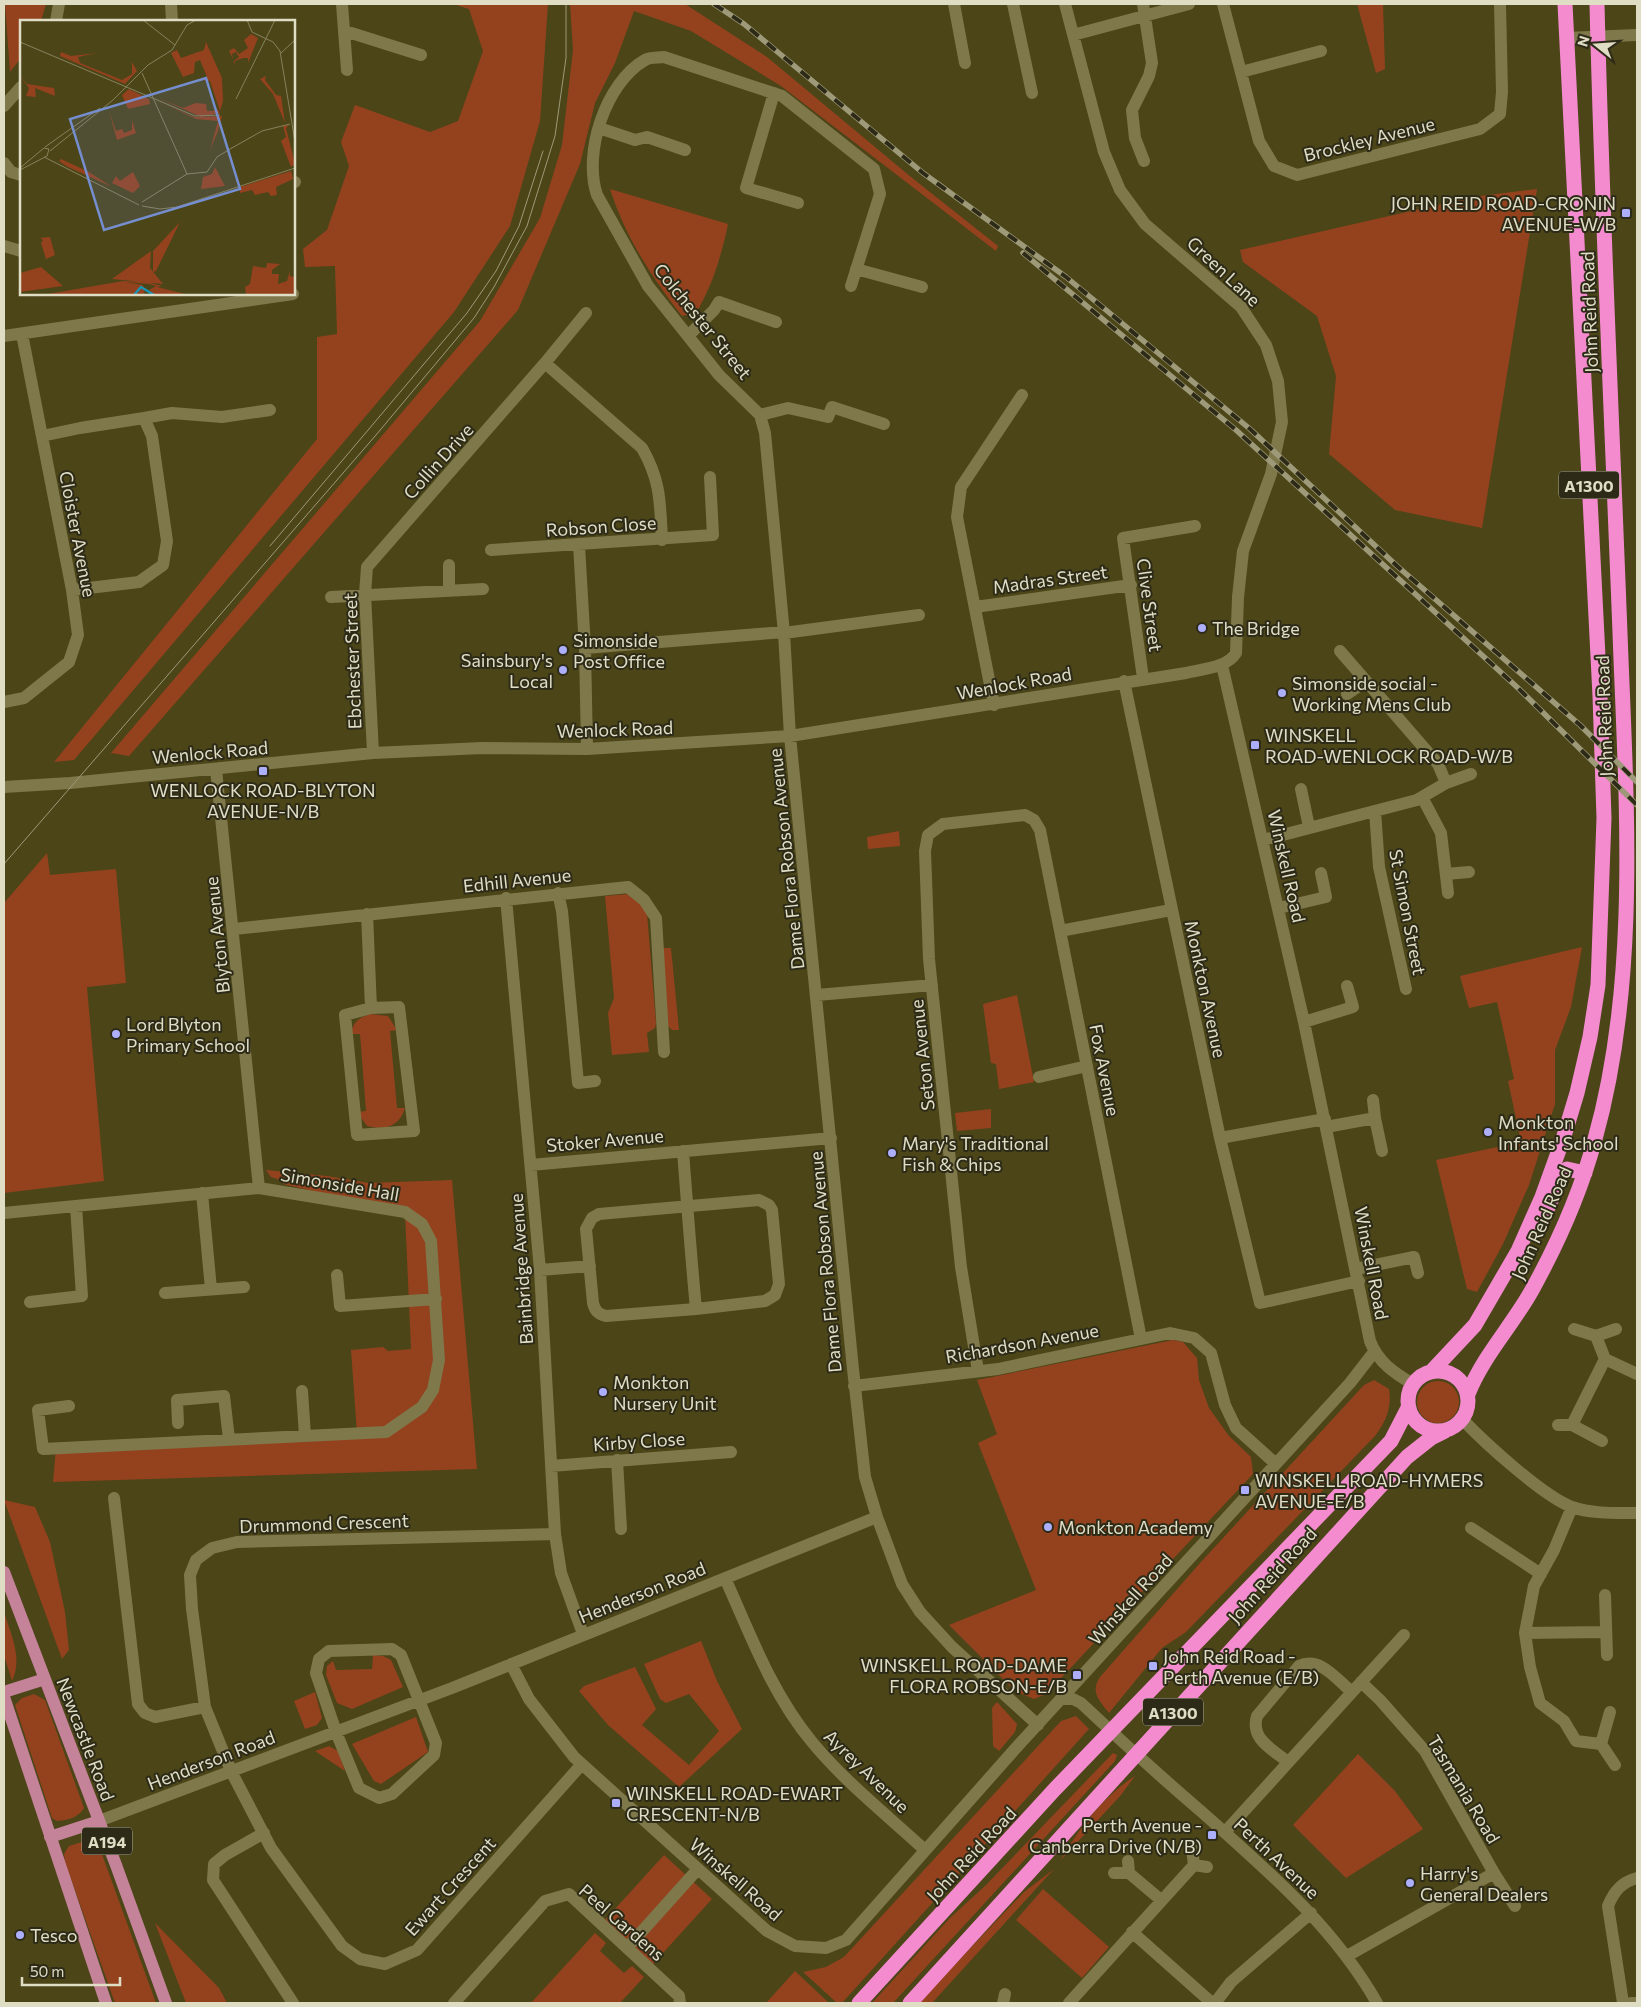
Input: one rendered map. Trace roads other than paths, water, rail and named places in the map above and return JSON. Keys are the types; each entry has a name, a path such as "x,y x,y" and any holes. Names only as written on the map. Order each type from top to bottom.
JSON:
{"highway":[{"name":"John Reid Road","path":"1431,1372 1475,1325 1518,1251 1542,1197 1577,1093 1590,1037 1598,985 1604,818 1600,696 1565,4"},
{"name":"John Reid Road","path":"1468,1394 1484,1361 1511,1324 1532,1289 1566,1220 1585,1173 1608,1086 1620,1012 1626,925 1623,715 1597,4"},
{"path":"1475,1325 1517,1273 1561,1177 1567,1168 1585,1173"},
{"path":"1431,1372 1449,1373 1458,1378 1468,1394 1469,1403 1462,1420 1452,1429 1445,1431 1426,1430 1412,1417 1408,1408 1409,1392 1413,1384 1424,1374 1431,1372"},
{"name":"John Reid Road","path":"860,2003 1110,1731 1391,1441 1408,1408"},
{"name":"John Reid Road","path":"910,2003 1406,1457 1431,1438 1445,1431"}],"main road":[{"name":"Newcastle Road","path":"4,1572 166,2003"},
{"path":"4,1692 45,1679"},
{"name":"A194","path":"4,1697 106,2003"},
{"name":"A194","path":"50,1837 99,1821"}],"street":[{"path":"56,20 59,4"},
{"path":"171,4 172,20"},
{"path":"342,4 347,70"},
{"path":"954,4 965,63"},
{"path":"1013,4 1032,93"},
{"name":"Green Lane","path":"1065,4 1104,152 1120,190 1145,224 1227,293 1253,322 1274,364 1278,382 1282,422 1271,474 1243,551 1238,598 1236,653 1233,659 1222,665"},
{"path":"1073,35 1143,10 1189,4"},
{"name":"Brockley Avenue","path":"1223,4 1259,141 1274,166 1297,175 1480,129 1500,114 1502,92 1500,4"},
{"path":"1143,10 1152,63 1150,76 1132,110 1135,138 1144,161"},
{"path":"345,32 421,54"},
{"path":"1566,38 1637,35"},
{"path":"1241,72 1321,51"},
{"name":"Colchester Street","path":"760,415 719,375 648,286 597,195 592,180 592,155 611,94 626,74 646,59 664,57 782,96 874,169 880,194 851,286"},
{"path":"4,106 20,88"},
{"path":"774,93 746,188 798,203"},
{"path":"599,128 635,140 647,137 685,150"},
{"path":"1122,141 1135,138"},
{"path":"4,163 11,172 20,175"},
{"path":"4,246 20,251"},
{"path":"856,269 922,287"},
{"path":"4,336 287,295"},
{"path":"688,336 714,310 719,302 776,322"},
{"name":"Collin Drive","path":"367,567 535,377 586,313"},
{"name":"Cloister Avenue","path":"4,702 24,698 69,662 78,635 72,590 22,334"},
{"path":"545,363 642,448 650,462 660,488 662,540"},
{"path":"994,705 957,517 961,487 1022,395"},
{"path":"790,736 784,632 765,433 760,415 788,408 828,417 832,407 884,424"},
{"path":"42,436 172,413 222,417 270,410"},
{"path":"72,590 139,582 163,565 167,541 152,436 144,418"},
{"name":"Robson Close","path":"491,550 662,540 713,535 710,477"},
{"name":"Clive Street","path":"1143,678 1123,538 1194,526"},
{"path":"579,544 585,648 587,749"},
{"path":"449,565 450,590"},
{"name":"Ebchester Street","path":"367,567 365,594 373,753"},
{"name":"Madras Street","path":"975,607 1130,585"},
{"path":"331,597 483,589"},
{"path":"585,648 784,632 918,615"},
{"path":"1340,650 1438,764 1446,783"},
{"name":"Wenlock Road","path":"4,787 216,769 373,753 482,748 587,749 790,736 994,705 1124,681 1186,673 1222,665"},
{"name":"Winskell Road","path":"511,1664 529,1699 574,1757 697,1870 767,1931 795,1946 826,1948 846,1940 1038,1725 1350,1383 1374,1352 1370,1341 1358,1275 1304,1022 1222,665"},
{"path":"1347,694 1366,680"},
{"name":"Monkton Avenue","path":"1124,681 1220,1138 1260,1303 1358,1275"},
{"name":"Dame Flora Robson Avenue","path":"790,736 854,1386 865,1477 877,1517 902,1584 920,1612 952,1647 1038,1725"},
{"name":"Blyton Avenue","path":"216,769 234,929 259,1188"},
{"path":"1263,840 1422,797 1446,783 1471,774"},
{"path":"1301,789 1309,827"},
{"path":"1422,797 1441,833 1448,893"},
{"name":"St Simon Street","path":"1375,811 1379,867 1406,989"},
{"name":"Fox Avenue","path":"1025,815 1034,820 1040,830 1140,1339"},
{"name":"Seton Avenue","path":"978,1371 961,1267 932,985 925,851 928,835 943,824 1025,815"},
{"path":"1446,874 1469,872"},
{"path":"1278,908 1326,898 1321,874"},
{"name":"Edhill Avenue","path":"234,929 506,898 628,887 644,900 656,918 664,1052"},
{"path":"558,894 562,911 578,1083 595,1082"},
{"name":"Bainbridge Avenue","path":"506,898 540,1270 555,1534 561,1573 583,1634"},
{"path":"1060,931 1171,910"},
{"path":"367,914 371,1008"},
{"path":"817,995 932,985"},
{"path":"1304,1022 1353,1008 1348,986"},
{"path":"399,1007 414,1131 357,1135 345,1015 371,1008 399,1007"},
{"path":"1038,1076 1087,1066"},
{"path":"1372,1100 1382,1151"},
{"path":"1220,1138 1375,1118"},
{"name":"Stoker Avenue","path":"531,1165 831,1138"},
{"name":"Stoker Avenue","path":"683,1151 696,1309"},
{"name":"Simonside Hall","path":"4,1213 259,1188 405,1212 422,1224 431,1242 439,1360 433,1390 422,1407 386,1432 42,1449 38,1410 69,1406"},
{"path":"202,1194 211,1289"},
{"path":"758,1200 769,1205 772,1210 779,1284 778,1290 771,1299 696,1309 606,1316 595,1310 586,1229 592,1218 599,1214 687,1206 758,1200"},
{"path":"30,1302 82,1296 76,1206"},
{"path":"1358,1275 1414,1257 1418,1273"},
{"path":"540,1270 590,1266"},
{"path":"337,1275 340,1306 436,1299"},
{"path":"165,1293 244,1287"},
{"path":"1574,1329 1596,1336 1616,1329"},
{"name":"Richardson Avenue","path":"854,1386 998,1369 1170,1333 1194,1338 1211,1354 1225,1405 1236,1428 1276,1464"},
{"path":"1596,1336 1605,1359 1637,1374"},
{"path":"1374,1352 1386,1366 1413,1384"},
{"path":"1572,1424 1605,1359"},
{"path":"302,1391 305,1436"},
{"path":"178,1423 176,1400 224,1396 229,1440"},
{"path":"1462,1420 1549,1494 1572,1507 1606,1513 1637,1513"},
{"path":"1558,1424 1572,1424 1602,1441"},
{"name":"Kirby Close","path":"550,1466 731,1452"},
{"path":"617,1460 621,1528"},
{"path":"114,1498 138,1704 144,1713 155,1718 204,1707"},
{"path":"1572,1507 1554,1550 1534,1586 1525,1632 1530,1668 1540,1703 1564,1721 1576,1741 1601,1744"},
{"name":"Henderson Road","path":"99,1821 419,1700 877,1517"},
{"path":"1471,1528 1541,1574"},
{"name":"Drummond Crescent","path":"231,1771 204,1707 190,1575 196,1560 212,1548 237,1542 555,1534"},
{"name":"Ayrey Avenue","path":"725,1578 766,1671 811,1741 834,1767 925,1850"},
{"path":"1605,1595 1607,1655"},
{"path":"1525,1632 1605,1632"},
{"path":"1225,1832 1404,1635"},
{"path":"392,1649 401,1655 436,1743 434,1755 392,1794 379,1798 359,1788 336,1732 316,1673 320,1659 329,1651 392,1649"},
{"path":"1288,1762 1257,1736 1254,1726 1257,1716 1299,1666 1308,1662 1317,1663 1352,1692"},
{"name":"Tasmania Road","path":"1361,1682 1380,1700 1425,1751 1494,1873 1515,1906"},
{"path":"1063,1699 1073,1699 1081,1703 1110,1731"},
{"path":"1610,1712 1601,1744 1615,1765"},
{"name":"A1300","path":"1110,1731 1135,1754"},
{"name":"Perth Avenue","path":"1135,1754 1225,1832 1311,1913 1347,1956 1377,2003"},
{"name":"Ewart Crescent","path":"231,1771 272,1848 342,1946 360,1959 385,1964 417,1950 582,1764"},
{"path":"264,1833 225,1855 214,1864 213,1880 293,2003"},
{"path":"1192,1849 1194,1865"},
{"path":"1194,1865 1207,1867"},
{"path":"1069,2003 1194,1865"},
{"path":"1114,1872 1128,1867 1161,1900"},
{"path":"627,1948 697,1870"},
{"path":"1347,1956 1494,1873"},
{"path":"1623,2003 1608,1906 1619,1886 1637,1878"},
{"name":"Peel Gardens","path":"454,2003 544,1901 569,1894 679,1996 680,2003"},
{"path":"1132,1932 1214,2003 1231,1982 1311,1913"},
{"path":"1631,2003 1637,2002"}],"tram line":[{"path":"4,864 376,435 474,318 494,287 527,226 555,136 566,58 566,4"},
{"path":"270,546 467,313 496,271 519,226 543,151"}],"railway":[{"path":"714,4 744,24 923,173 1066,277 1250,429 1397,566 1580,725 1637,782"},
{"path":"1023,253 1236,430 1518,688 1637,805"}],"place":[{"name":"JOHN REID ROAD-CRONIN AVENUE-W/B","path":"1626,213"},
{"name":"The Bridge","path":"1202,628"},
{"name":"Simonside Post Office","path":"563,650"},
{"name":"Sainsbury's Local","path":"563,670"},
{"name":"Simonside social - Working Mens Club","path":"1282,693"},
{"name":"WINSKELL ROAD-WENLOCK ROAD-W/B","path":"1255,745"},
{"name":"WENLOCK ROAD-BLYTON AVENUE-N/B","path":"263,771"},
{"name":"Lord Blyton Primary School","path":"116,1034"},
{"name":"Monkton Infants' School","path":"1488,1132"},
{"name":"Mary's Traditional Fish & Chips","path":"892,1153"},
{"name":"Monkton Nursery Unit","path":"603,1392"},
{"name":"WINSKELL ROAD-HYMERS AVENUE-E/B","path":"1245,1490"},
{"name":"Monkton Academy","path":"1048,1527"},
{"name":"John Reid Road - Perth Avenue (E/B)","path":"1153,1666"},
{"name":"WINSKELL ROAD-DAME FLORA ROBSON-E/B","path":"1077,1675"},
{"name":"WINSKELL ROAD-EWART CRESCENT-N/B","path":"616,1803"},
{"name":"Perth Avenue - Canberra Drive (N/B)","path":"1212,1835"},
{"name":"Harry's General Dealers","path":"1410,1883"},
{"name":"Tesco","path":"20,1935"}]}
